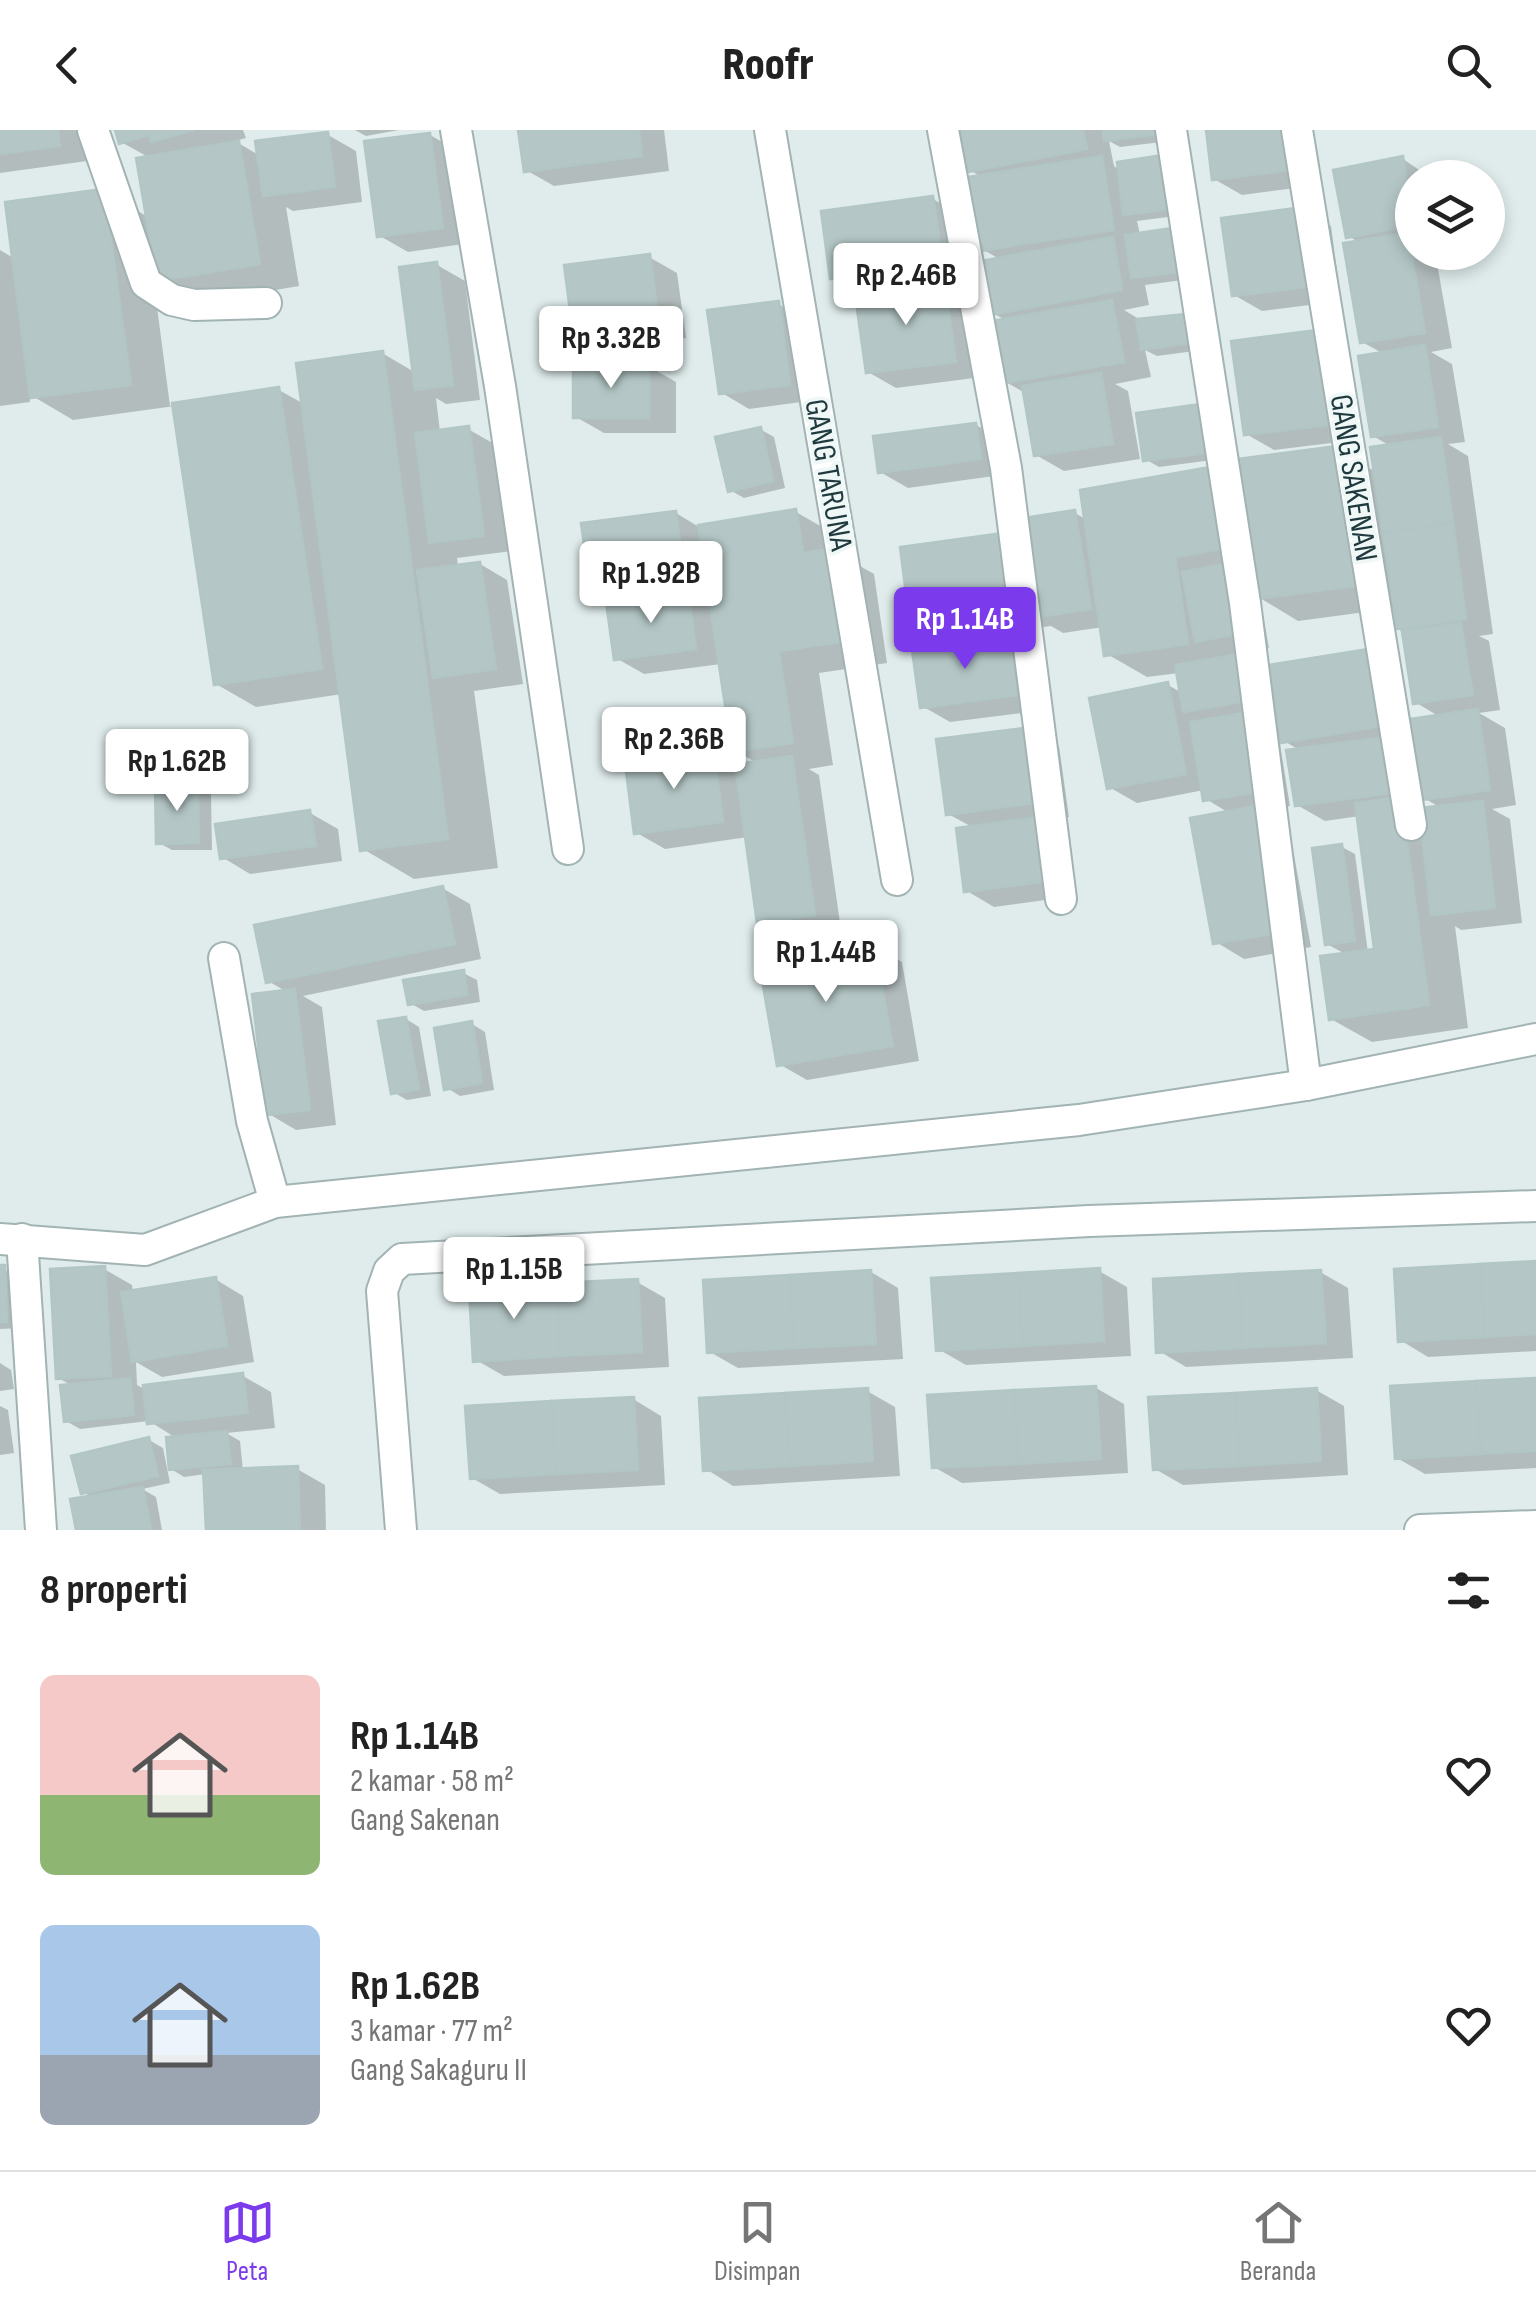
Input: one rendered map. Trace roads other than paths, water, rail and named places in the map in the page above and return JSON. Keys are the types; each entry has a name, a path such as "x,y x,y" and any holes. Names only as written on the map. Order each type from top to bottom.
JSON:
{"street":[{"path":"93,130 146,283 172,300 194,305 266,303"},
{"path":"456,130 500,386 568,849"},
{"name":"GANG TARUNA","path":"770,130 897,880"},
{"path":"943,130 1006,468 1061,899"},
{"path":"1172,130 1245,602 1306,1085"},
{"name":"GANG SAKENAN","path":"1298,130 1411,825"},
{"path":"224,958 269,1181"},
{"path":"42,1530 11,1239 146,1250 269,1181 1079,1120 1306,1085 1536,1039"},
{"path":"400,1530 382,1290 389,1271 402,1259 1089,1221 1536,1206"},
{"path":"1420,1530 1536,1526"}]}
